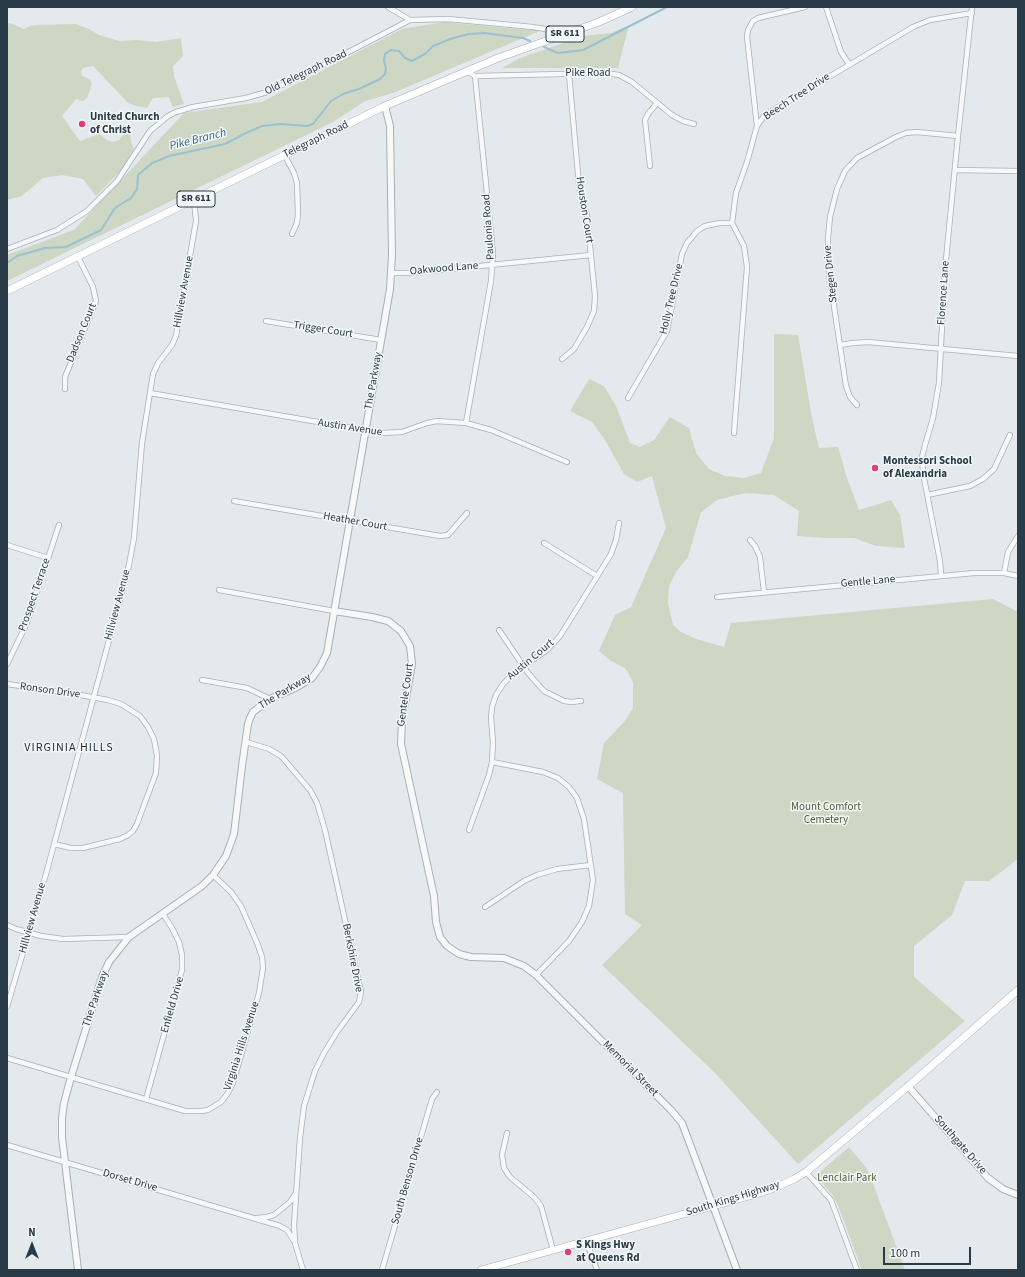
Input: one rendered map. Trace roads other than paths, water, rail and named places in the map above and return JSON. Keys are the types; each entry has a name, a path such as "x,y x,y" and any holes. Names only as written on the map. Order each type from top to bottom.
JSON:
{"main road":[{"name":"Telegraph Road","path":"7,291 385,106 498,58 600,22 632,7"},
{"name":"South Kings Highway","path":"481,1270 501,1268 586,1240 777,1187 806,1172 1018,990"}],"street":[{"path":"388,7 410,20"},
{"path":"756,126 747,37 748,30 752,22 758,18 805,7"},
{"path":"826,7 840,49 849,64"},
{"name":"Florence Lane","path":"941,576 940,561 923,472 922,457 938,400 945,270 972,7"},
{"name":"Beech Tree Drive","path":"732,223 736,193 747,162 756,126 764,116 900,34 924,22 944,17 972,13"},
{"name":"Old Telegraph Road","path":"7,249 57,230 87,211 116,181 150,131 168,116 193,107 246,98 267,92 410,20 448,19 539,28 549,31 552,39"},
{"path":"468,72 475,76"},
{"name":"Pike Road","path":"475,76 569,74 619,75 632,82 677,118 694,124"},
{"name":"Houston Court","path":"562,359 577,345 592,315 595,296 587,216 579,186 569,74"},
{"name":"Paulonia Road","path":"466,423 491,282 492,265 475,76"},
{"path":"650,166 645,120 657,103"},
{"name":"The Parkway","path":"78,1270 62,1137 62,1118 64,1103 71,1077 102,977 109,962 129,938 202,886 213,875 226,856 234,834 248,724 253,712 270,699 303,684 312,678 320,667 326,653 366,431 392,273 390,126 385,106"},
{"name":"Stegen Drive","path":"857,405 850,397 846,386 829,280 827,252 830,216 839,184 845,171 857,158 901,135 917,132 958,136"},
{"path":"285,156 297,183 298,214 297,223 292,234"},
{"path":"956,170 1018,171"},
{"name":"Hillview Avenue","path":"7,1007 54,844 132,551 142,443 153,374 158,362 172,345 176,336 196,222 194,200"},
{"name":"Holly Tree Drive","path":"628,398 667,331 682,254 687,243 697,231 705,226 720,223 732,223"},
{"path":"732,223 744,246 747,268 734,434"},
{"name":"Oakwood Lane","path":"392,273 409,273 591,255"},
{"name":"Dadson Court","path":"65,388 65,377 96,301 93,287 78,257"},
{"name":"Trigger Court","path":"266,321 381,340"},
{"path":"840,345 868,342 1018,356"},
{"name":"Austin Avenue","path":"150,393 389,434 407,431 427,423 437,421 466,423 491,430 567,462"},
{"path":"927,495 970,486 983,480 994,469 1010,435"},
{"name":"Heather Court","path":"234,501 440,536 448,535 467,513"},
{"name":"Austin Court","path":"469,830 489,775 492,762 493,742 491,717 495,699 503,684 514,673 547,650 560,636 614,547 619,523"},
{"name":"Prospect Terrace","path":"7,664 26,625 59,525"},
{"path":"1004,573 1008,552 1018,536"},
{"path":"750,540 755,546 760,557 764,592"},
{"path":"544,543 597,576"},
{"path":"7,545 48,558"},
{"name":"Gentle Lane","path":"717,597 982,572 1004,573 1018,576"},
{"name":"Gentele Court","path":"219,590 372,617 388,621 401,631 410,646 412,664 402,720 401,744 434,896 437,928 440,937 446,944"},
{"path":"499,630 523,666 539,686 550,695 564,702 581,701"},
{"path":"202,680 247,688 270,699"},
{"name":"Ronson Drive","path":"7,684 93,697 121,704 134,711 143,720 152,733 156,747 156,773 137,824 128,835 120,839 83,848 71,848 54,844"},
{"name":"Berkshire Drive","path":"246,742 269,749 280,756 310,790 317,803 325,830 361,992 359,1002 324,1053 309,1088 301,1125 294,1225 295,1243 303,1270"},
{"path":"492,762 547,773 558,778 577,798 582,811 593,880 589,906 582,922 569,941 536,975"},
{"path":"485,907 524,881 537,875 557,869 591,865"},
{"name":"Virginia Hills Avenue","path":"7,1058 185,1111 201,1112 208,1110 221,1102 233,1083 259,994 263,968 262,957 258,945 241,906 230,892 213,875"},
{"name":"Enfield Drive","path":"146,1099 181,979 182,970 182,956 179,942 172,928 162,914"},
{"path":"7,925 29,933 63,939 129,938"},
{"name":"Memorial Street","path":"446,944 453,950 465,956 510,960 524,966 536,975 671,1110 685,1131 737,1270"},
{"name":"Southgate Drive","path":"908,1086 988,1178 1003,1190 1018,1195"},
{"name":"South Benson Drive","path":"382,1270 432,1099 437,1092"},
{"path":"508,1134 502,1155 504,1168 510,1177 534,1197 541,1206 553,1250"},
{"name":"Dorset Drive","path":"7,1145 280,1226 287,1230 295,1243"},
{"path":"806,1172 831,1200 857,1270"},
{"name":"Dorset Drive","path":"253,1218 267,1217 274,1214 286,1206 297,1193"},
{"path":"586,1240 597,1270"}],"waterway":[{"name":"Pike Branch","path":"544,47 558,53 583,50 667,7"},
{"name":"Pike Branch","path":"7,263 17,256 45,248 66,247 101,230 115,208 131,198 137,189 138,175 152,163 169,156 225,144 262,126 281,124 307,126 313,124 331,101 343,94 359,89 380,79 385,74 385,54 391,50 399,51 405,58 412,61 425,54 433,46 450,39 469,34 484,33 523,38 530,41"}],"place":[{"name":"United Church of Christ","path":"82,124"},
{"name":"Montessori School of Alexandria","path":"875,468"},
{"name":"S Kings Hwy at Queens Rd","path":"568,1252"}],"district":[{"name":"VIRGINIA HILLS","path":"69,748"}],"park label":[{"name":"Mount Comfort Cemetery","path":"826,814"},
{"name":"Lenclair Park","path":"847,1179"}]}
